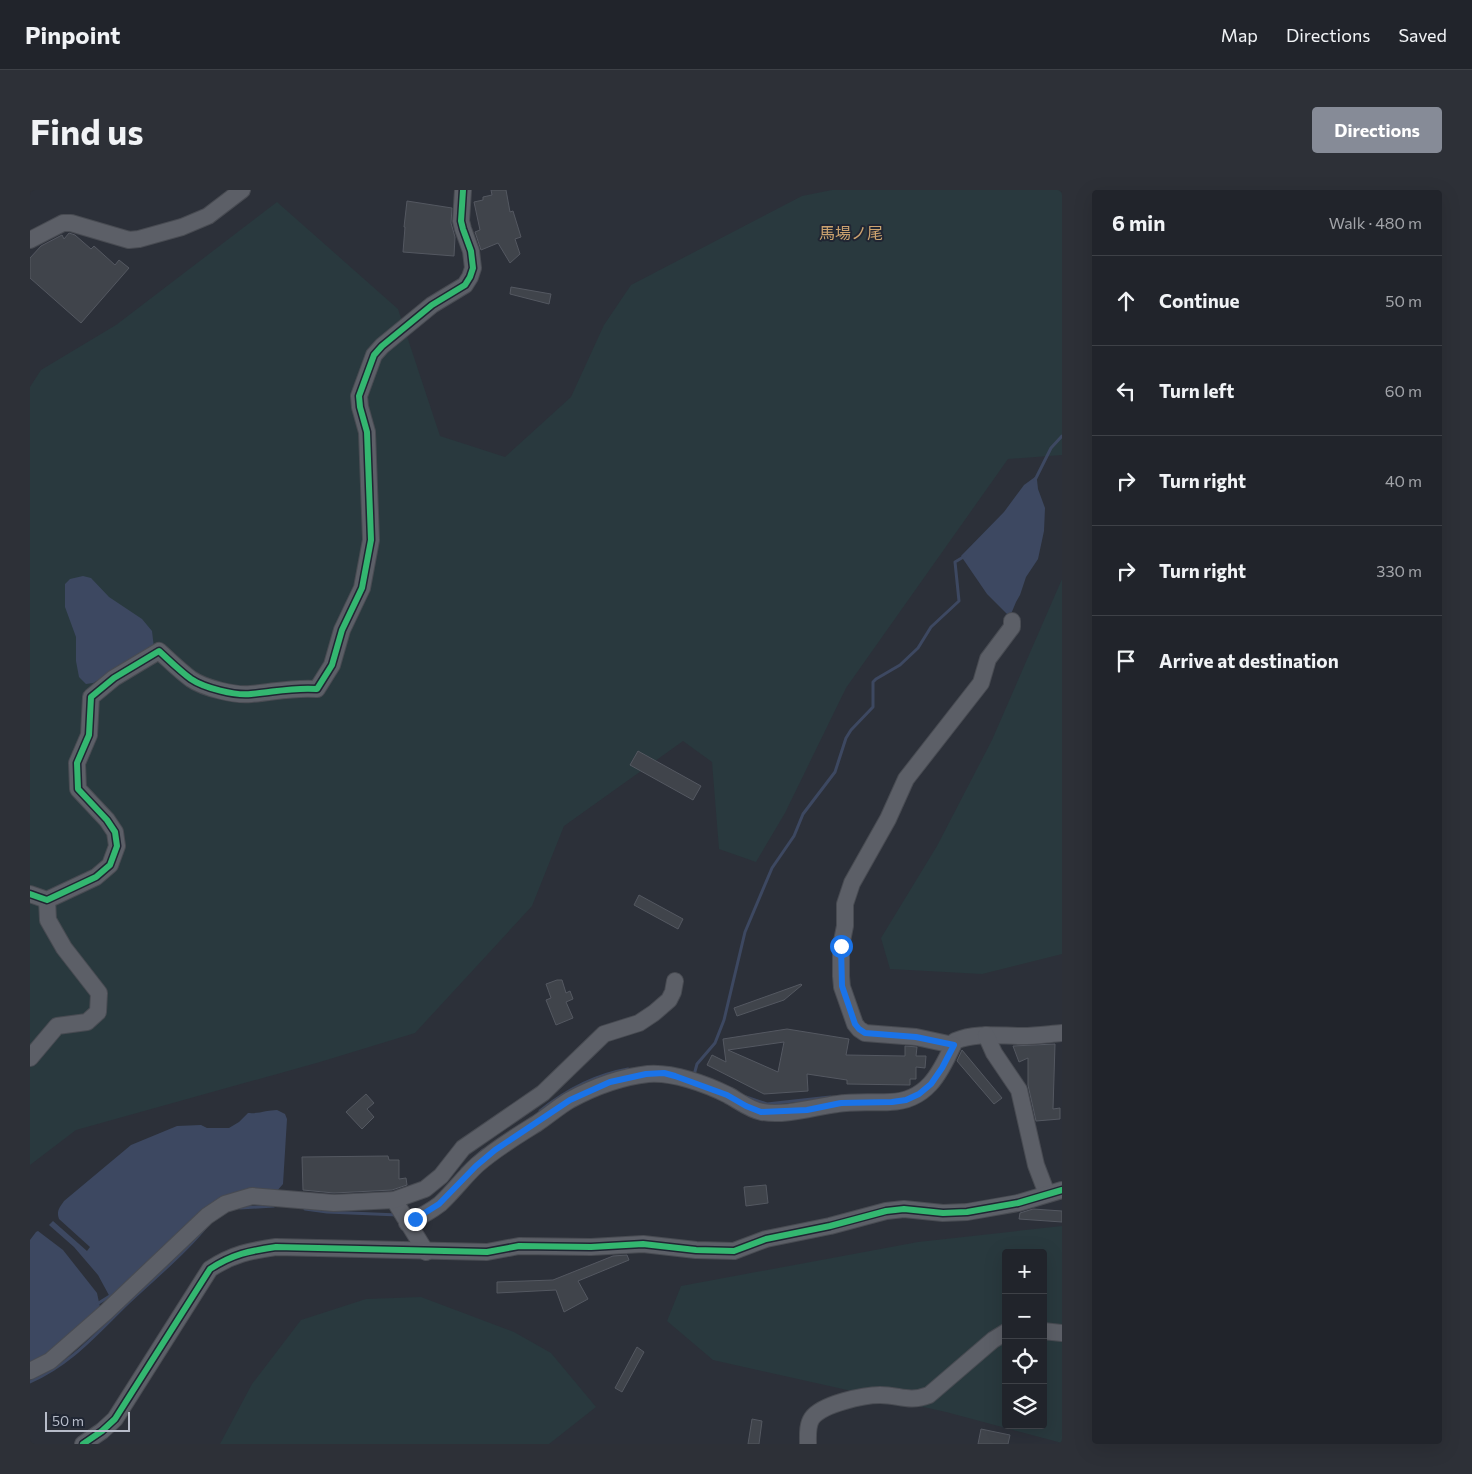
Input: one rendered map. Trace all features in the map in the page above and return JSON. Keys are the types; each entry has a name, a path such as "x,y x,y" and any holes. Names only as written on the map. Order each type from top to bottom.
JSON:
{"street":[{"path":"30,240 63,224 71,223 129,240 139,239 182,227 208,216 242,190"},
{"path":"30,894 47,900 96,878 110,864 117,846 115,832 107,820 78,789 77,762 89,735 91,697 114,678 159,651 193,680 242,695 300,688 317,689 332,665 342,630 362,588 371,540 371,496 367,432 359,396 374,355 382,346 432,305 465,285 470,277 473,268 471,251 463,229 463,190"},
{"path":"1012,621 1012,627 988,659 986,674 981,684 906,779 888,819 859,868 846,904 845,926 841,946 841,981 852,1015 859,1029 865,1033 916,1037 947,1043 961,1038 986,1035 1024,1036 1062,1032"},
{"path":"30,1058 57,1026 87,1022 98,1012 99,993 64,948 48,920 47,900"},
{"path":"30,1372 50,1361 106,1312 206,1216 225,1204 252,1196 334,1203 401,1212 439,1204 476,1166 495,1150 548,1116 555,1098 604,1034 639,1023 669,1000 675,981"},
{"path":"83,1444 115,1419 210,1269 226,1259 248,1251 276,1247 487,1252 519,1246 591,1247 643,1244 696,1250 734,1251 766,1239 830,1226 886,1211 904,1209 968,1212 1018,1203 1054,1192 1036,1165 1019,1090 994,1053 986,1035"},
{"path":"401,1212 441,1176 463,1148 496,1127 555,1098 610,1082 646,1074 664,1073 727,1095 761,1112 807,1110 841,1103 892,1102 906,1100 919,1094 931,1084 942,1068 947,1043"},
{"path":"401,1212 426,1252"},
{"path":"1047,1331 1062,1333"},
{"path":"808,1444 808,1428 812,1417 821,1411 846,1400 862,1396 881,1395 917,1400 929,1395 1002,1334"}],"shaded area":[{"path":"832,190 1062,190 1062,455 1008,459 846,688 785,813 756,862 719,849 712,762 683,741 564,826 532,906 415,1033 320,1062 76,1130 30,1165 30,387 41,370 116,325 277,202 398,309 440,436 505,457 571,397 604,325 631,285 802,196"},
{"path":"1062,579 1062,954 982,974 890,969 881,938 937,846 992,740"},
{"path":"1062,1226 1062,1443 1010,1429 1047,1429 1047,1249 1002,1249 1002,1427 946,1412 713,1360 667,1321 681,1286 918,1242"},
{"path":"421,1297 514,1332 551,1353 596,1407 549,1444 220,1444 252,1384 301,1320 366,1299"}],"water":[{"path":"1035,477 1045,508 1044,531 1038,559 1026,577 1011,614 1008,615 987,594 961,556 1004,512 1024,485"},
{"path":"83,576 91,578 109,597 142,619 152,631 154,648 93,683 86,684 79,677 76,661 76,637 65,607 65,584 70,579"},
{"path":"277,1110 285,1114 287,1119 283,1184 277,1191 240,1192 111,1299 98,1275 74,1247 49,1225 53,1221 87,1251 90,1247 59,1219 59,1209 64,1201 131,1145 177,1126 201,1125 207,1128 229,1128 248,1113"},
{"path":"38,1231 63,1250 97,1293 100,1307 70,1339 30,1365 30,1240"}],"building":[{"path":"491,190 506,190 510,212 513,211 521,237 515,239 520,254 510,263 498,243 481,250 475,232 480,230 474,202 492,195"},
{"path":"407,201 452,208 451,223 455,237 454,256 403,252"},
{"path":"69,233 75,235 91,249 94,246 115,265 119,260 129,268 81,323 30,278 30,258 41,246 62,235 64,239"},
{"path":"511,287 551,294 549,304 510,294"},
{"path":"638,751 701,786 693,800 630,765"},
{"path":"639,895 683,919 678,929 634,905"},
{"path":"562,980 566,993 570,991 573,999 566,1002 573,1018 556,1025 546,1000 551,998 546,984"},
{"path":"801,984 784,1000 737,1016 734,1008"},
{"path":"787,1029 849,1039 846,1055 905,1056 905,1046 917,1047 916,1056 926,1056 925,1068 916,1067 916,1079 910,1079 910,1085 847,1084 847,1080 807,1074 808,1091 764,1094 707,1065 712,1055 726,1062 723,1039","holes":["784,1042 778,1072 728,1050"]},
{"path":"1055,1044 1053,1109 1060,1108 1060,1119 1036,1121 1028,1085 1028,1058 1019,1062 1013,1046"},
{"path":"962,1050 1002,1098 994,1104 957,1061"},
{"path":"366,1094 374,1103 367,1109 374,1117 362,1129 346,1112"},
{"path":"388,1156 389,1160 399,1160 399,1179 406,1178 407,1185 392,1190 334,1193 303,1190 302,1157"},
{"path":"766,1185 768,1203 746,1206 744,1187"},
{"path":"1033,1209 1062,1211 1062,1222 1019,1219 1020,1213"},
{"path":"627,1255 629,1260 578,1281 588,1299 564,1312 556,1290 497,1293 497,1282 553,1280 613,1256"},
{"path":"637,1347 644,1352 622,1392 615,1388"},
{"path":"752,1419 762,1421 759,1444 748,1444"},
{"path":"981,1429 1010,1435 1008,1444 978,1444"}],"waterway":[{"path":"1035,480 1051,448 1062,436"},
{"path":"694,1075 697,1064 715,1043 724,1020 745,932 772,868 794,836 803,814 835,772 846,738 851,730 873,707 873,682 900,665 918,648 931,627 959,601 955,562 965,556"},
{"path":"540,1111 560,1096 581,1084 604,1075 628,1069"},
{"path":"746,1097 767,1104 830,1097"},
{"path":"462,1169 483,1150"},
{"path":"240,1208 274,1206"},
{"path":"305,1209 327,1212 398,1215"},
{"path":"30,1382 45,1375 71,1357 94,1337 205,1228"},
{"path":"97,1304 113,1294"}],"cycle path":[{"path":"30,894 47,900 96,877 110,865 117,846 115,832 107,820 78,789 77,763 89,735 91,697 114,678 159,651 191,679 212,688 237,694 317,689 332,665 342,630 362,588 371,540 367,432 359,396 374,355 382,346 432,305 465,285 470,277 473,268 471,251 461,221 463,190"},
{"path":"83,1444 115,1419 210,1269 226,1260 249,1252 276,1247 487,1252 519,1246 591,1247 643,1244 696,1250 734,1251 766,1239 830,1226 886,1211 904,1209 943,1213 967,1212 1018,1203 1062,1190"}],"district":[{"name":"馬場ノ尾","path":"851,232"}],"route":[{"path":"415,1219 439,1204 476,1166 495,1150 570,1100 610,1082 646,1074 664,1073 727,1095 761,1112 807,1110 841,1103 892,1102 906,1100 919,1094 931,1084 954,1045 916,1037 865,1033 859,1029 855,1024 842,986 841,946"}]}
